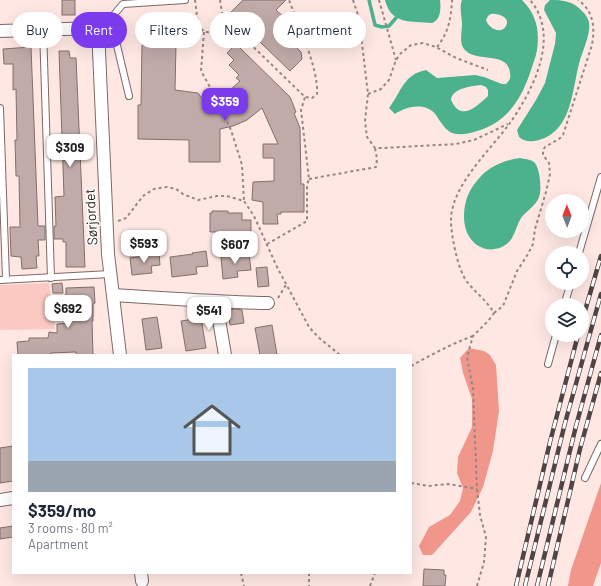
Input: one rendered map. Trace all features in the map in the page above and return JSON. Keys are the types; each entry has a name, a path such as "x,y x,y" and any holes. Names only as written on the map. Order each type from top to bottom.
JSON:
{"street":[{"path":"0,31 12,30"},
{"name":"Sørjordet","path":"103,48 107,225 110,274 120,354"},
{"path":"113,295 198,299 216,302 268,303"},
{"path":"216,302 225,354"},
{"path":"0,500 12,498"}],"lane":[{"path":"115,12 123,4 185,0"},
{"path":"44,48 51,278"},
{"path":"118,48 129,96"},
{"path":"0,108 3,279 51,278 110,274"},
{"path":"581,246 601,177"},
{"path":"548,364 554,342"},
{"path":"585,478 601,444"}],"path":[{"path":"195,0 198,24 204,32 201,71 231,130 242,165 244,202 254,216 277,267 309,327 318,337 339,354"},
{"path":"220,0 222,12"},
{"path":"254,48 305,97 312,98 317,94 318,87 310,58 289,0"},
{"path":"309,179 376,166 377,159 375,148 368,137 365,121 368,94 359,18 353,0"},
{"path":"379,0 396,60"},
{"path":"436,47 447,32 450,22 452,0"},
{"path":"494,313 488,304 467,282 456,258 451,219 456,195 478,162 510,123 526,98 539,67 544,48 544,33 541,20 530,0"},
{"path":"412,366 473,336 494,313 503,306 518,271 533,244 535,229 550,174 549,164 543,155 543,150 544,147 559,139 563,134 592,45 594,33 593,19 583,3 578,0"},
{"path":"204,32 210,32"},
{"path":"368,94 380,89 389,80 396,60 401,53 411,45 423,42 456,58 488,70"},
{"path":"267,244 307,222 307,185 309,179 301,110 305,97"},
{"path":"375,148 456,144 474,140 510,123"},
{"path":"107,225 126,218 143,196 154,189 167,187 176,189 183,194 198,200 217,196 227,196 244,202"},
{"path":"473,336 467,357 474,389 477,489 480,515 486,537 484,562 477,586"},
{"path":"412,483 428,486 448,484 477,489"},
{"path":"241,574 244,586"},
{"path":"309,574 310,586"},
{"path":"370,586 374,574"}],"shaded area":[{"path":"385,0 440,0 439,17 432,23 403,20 392,14"},
{"path":"462,0 522,0 527,5 534,17 538,36 537,53 523,90 512,108 505,116 488,127 464,134 450,132 436,115 427,108 411,107 395,114 389,108 404,84 413,75 426,70 437,78 475,75 506,84 510,78 510,73 508,66 504,62 498,59 476,56 469,53 462,47","holes":["491,14 503,16 507,20 504,29 498,30 489,26 486,20","481,85 486,87 488,90 488,96 479,104 474,108 464,111 455,107 451,100 455,93 463,88"]},
{"path":"550,0 560,0 576,5 586,15 589,21 589,32 579,64 569,108 564,119 558,128 550,135 539,140 528,141 519,137 517,130 545,83 555,44 556,33 544,10 545,5"},
{"path":"520,158 534,162 538,169 540,194 538,200 521,218 512,238 508,243 493,249 486,249 478,246 472,241 465,227 464,211 469,192 482,175 490,168 509,160"},
{"path":"49,283 55,329 0,330 0,285"},
{"path":"469,348 484,351 490,355 496,365 499,411 493,451 483,487 471,512 432,555 423,555 419,546 429,527 450,515 460,501 463,488 457,473 458,457 472,427 472,399 463,373 460,358"},
{"path":"601,483 601,563 593,586 568,586 571,570"}],"building":[{"path":"62,0 75,0 75,12 71,12 71,15 63,15"},
{"path":"243,0 286,0 276,10 278,12 273,12 273,48 297,48 301,52 302,59 290,71 265,47 265,12 231,12"},
{"path":"31,48 38,226 45,226 45,240 38,240 39,256 36,256 37,268 22,269 21,257 11,256 10,227 20,227 19,176 16,176 16,89 13,90 13,64 4,64 3,49"},
{"path":"142,48 176,48 175,90 198,93 207,105 229,91 240,81 236,78 239,75 229,65 234,60 227,53 232,48 240,48 290,97 296,112 294,113 300,128 301,184 304,184 304,212 281,212 281,214 277,214 278,224 263,224 263,202 252,200 253,182 274,181 274,158 263,158 263,144 278,144 262,108 247,120 233,126 220,129 220,162 189,162 189,140 138,139 138,105 141,105"},
{"path":"59,51 69,51 70,58 76,58 85,267 66,267 66,242 63,242 63,239 54,239 54,226 56,226 55,197 64,196"},
{"path":"212,211 242,213 242,220 251,220 251,236 240,236 240,232 210,232 210,213 212,213"},
{"path":"206,251 208,266 196,267 197,274 172,277 170,257"},
{"path":"159,254 160,265 151,266 152,273 132,275 130,258"},
{"path":"249,254 251,270 237,271 238,277 223,279 221,257"},
{"path":"267,267 269,286 258,287 256,268"},
{"path":"62,283 63,293 53,293 52,284"},
{"path":"94,287 95,303 93,304 92,321 93,354 76,354 76,352 18,354 17,342 29,341 29,338 48,338 49,332 57,333 57,324 70,323 69,305 66,305 66,288"},
{"path":"228,310 242,310 244,323 230,325"},
{"path":"157,317 162,348 146,350 142,319"},
{"path":"201,318 206,348 186,351 181,321"},
{"path":"272,325 277,354 260,354 255,328"},
{"path":"12,446 12,481 0,483 0,448"},
{"path":"12,526 12,537 0,539 0,528"},
{"path":"424,569 444,570 444,575 446,575 445,586 423,586"}],"waterway":[{"path":"369,0 375,25 382,27 389,26 396,18"}],"railway":[{"path":"589,298 601,256"},
{"path":"525,586 565,423 601,294"},
{"path":"537,586 576,426 601,335"},
{"path":"516,586 550,442 576,342"},
{"path":"548,586 580,449 601,373"}]}
